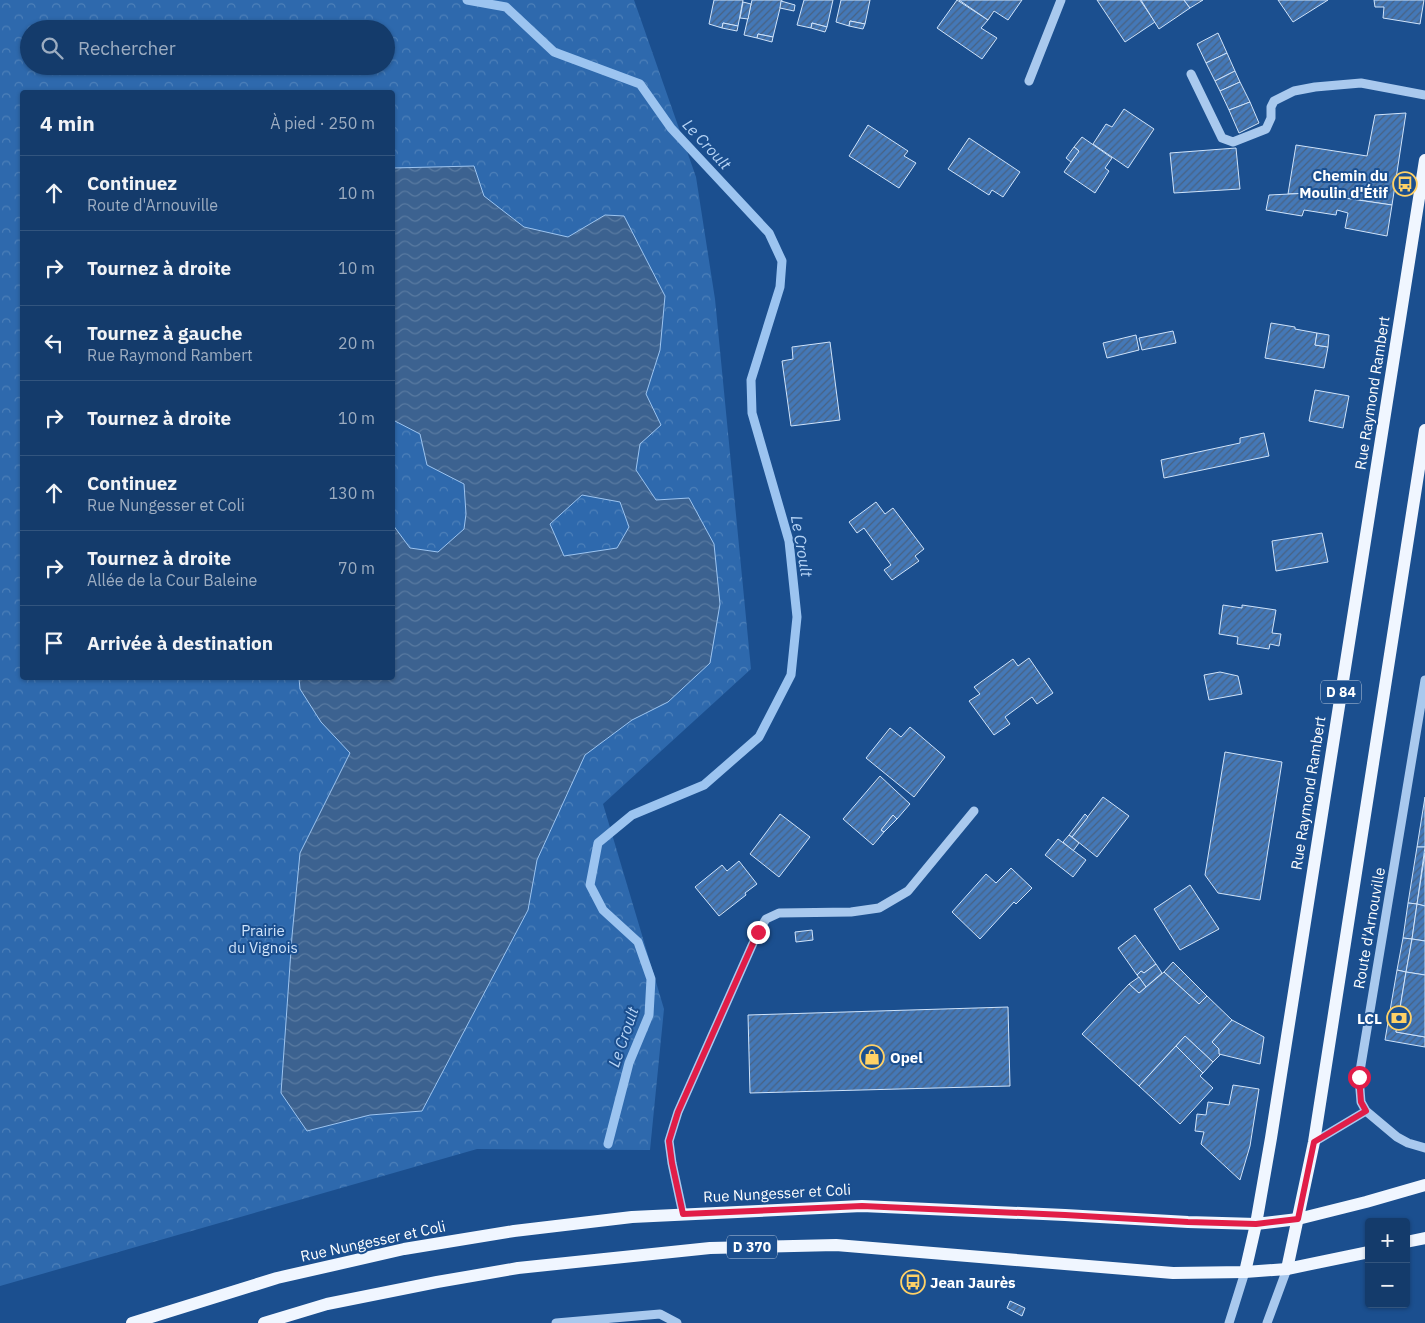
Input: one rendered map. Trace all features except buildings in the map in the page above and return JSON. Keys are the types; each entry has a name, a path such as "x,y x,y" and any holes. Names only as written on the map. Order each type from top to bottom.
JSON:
{"main road":[{"name":"Rue Raymond Rambert","path":"1256,1224 1425,160"},
{"name":"D 84","path":"1287,1269 1314,1142 1425,430"},
{"name":"Rue Nungesser et Coli","path":"132,1323 278,1278 404,1249 514,1231 632,1217 862,1206 1256,1224 1298,1219 1425,1185"},
{"name":"D 84","path":"1246,1272 1256,1224"},
{"path":"1410,1241 1425,1238"},
{"name":"D 370","path":"264,1323 327,1304 491,1272 710,1248 836,1246 1160,1272 1246,1272 1287,1269 1365,1253"}],"street":[{"path":"1029,81 1061,0"},
{"path":"1191,74 1222,138 1233,142 1266,129 1271,118 1271,107 1274,101 1294,92 1315,87 1360,83 1425,95"},
{"name":"Route d'Arnouville","path":"1366,1111 1361,1102 1360,1068 1425,680"},
{"path":"683,1214 669,1141 678,1112 758,932 766,920 779,913 851,912 879,908 908,891 974,811"},
{"path":"1314,1142 1366,1111 1397,1137 1408,1143 1425,1148"},
{"path":"1267,1323 1287,1269"},
{"path":"1230,1323 1246,1272"},
{"path":"556,1323 660,1314 678,1323"}],"green space":[{"name":"Prairie du Vignois","path":"0,0 634,0 696,177 715,299 751,669 603,804 664,1009 650,1150 477,1149 0,1286"}],"water":[{"path":"474,166 484,196 524,227 568,237 605,215 624,216 665,296 660,350 646,394 661,425 640,444 636,470 656,500 689,498 714,544 720,604 710,663 668,702 632,720 585,755 537,860 528,910 422,1111 370,1115 307,1131 281,1093 300,853 350,753 321,722 300,689 299,680 395,680 395,528 410,548 438,552 464,529 466,514 464,484 427,465 420,434 395,421 395,168","holes":["582,495 620,502 629,527 617,548 564,556 550,524"]}],"waterway":[{"name":"Le Croult","path":"467,0 506,7 554,52 640,84 671,128 769,233 782,261 780,287 751,380 752,413 789,541 797,617 791,675 759,737 704,785 632,815 598,843 590,885 603,910 638,942 651,979 649,1015 629,1063 608,1144"}],"place":[{"name":"Chemin du Moulin d'Étif","path":"1405,184"},
{"name":"LCL","path":"1399,1018"},
{"name":"Opel","path":"872,1057"},
{"name":"Jean Jaurès","path":"913,1282"}],"route":[{"path":"758,932 678,1112 669,1141 683,1214 862,1206 1188,1222 1256,1224 1298,1219 1314,1142 1366,1111 1361,1102 1359,1077"}]}
